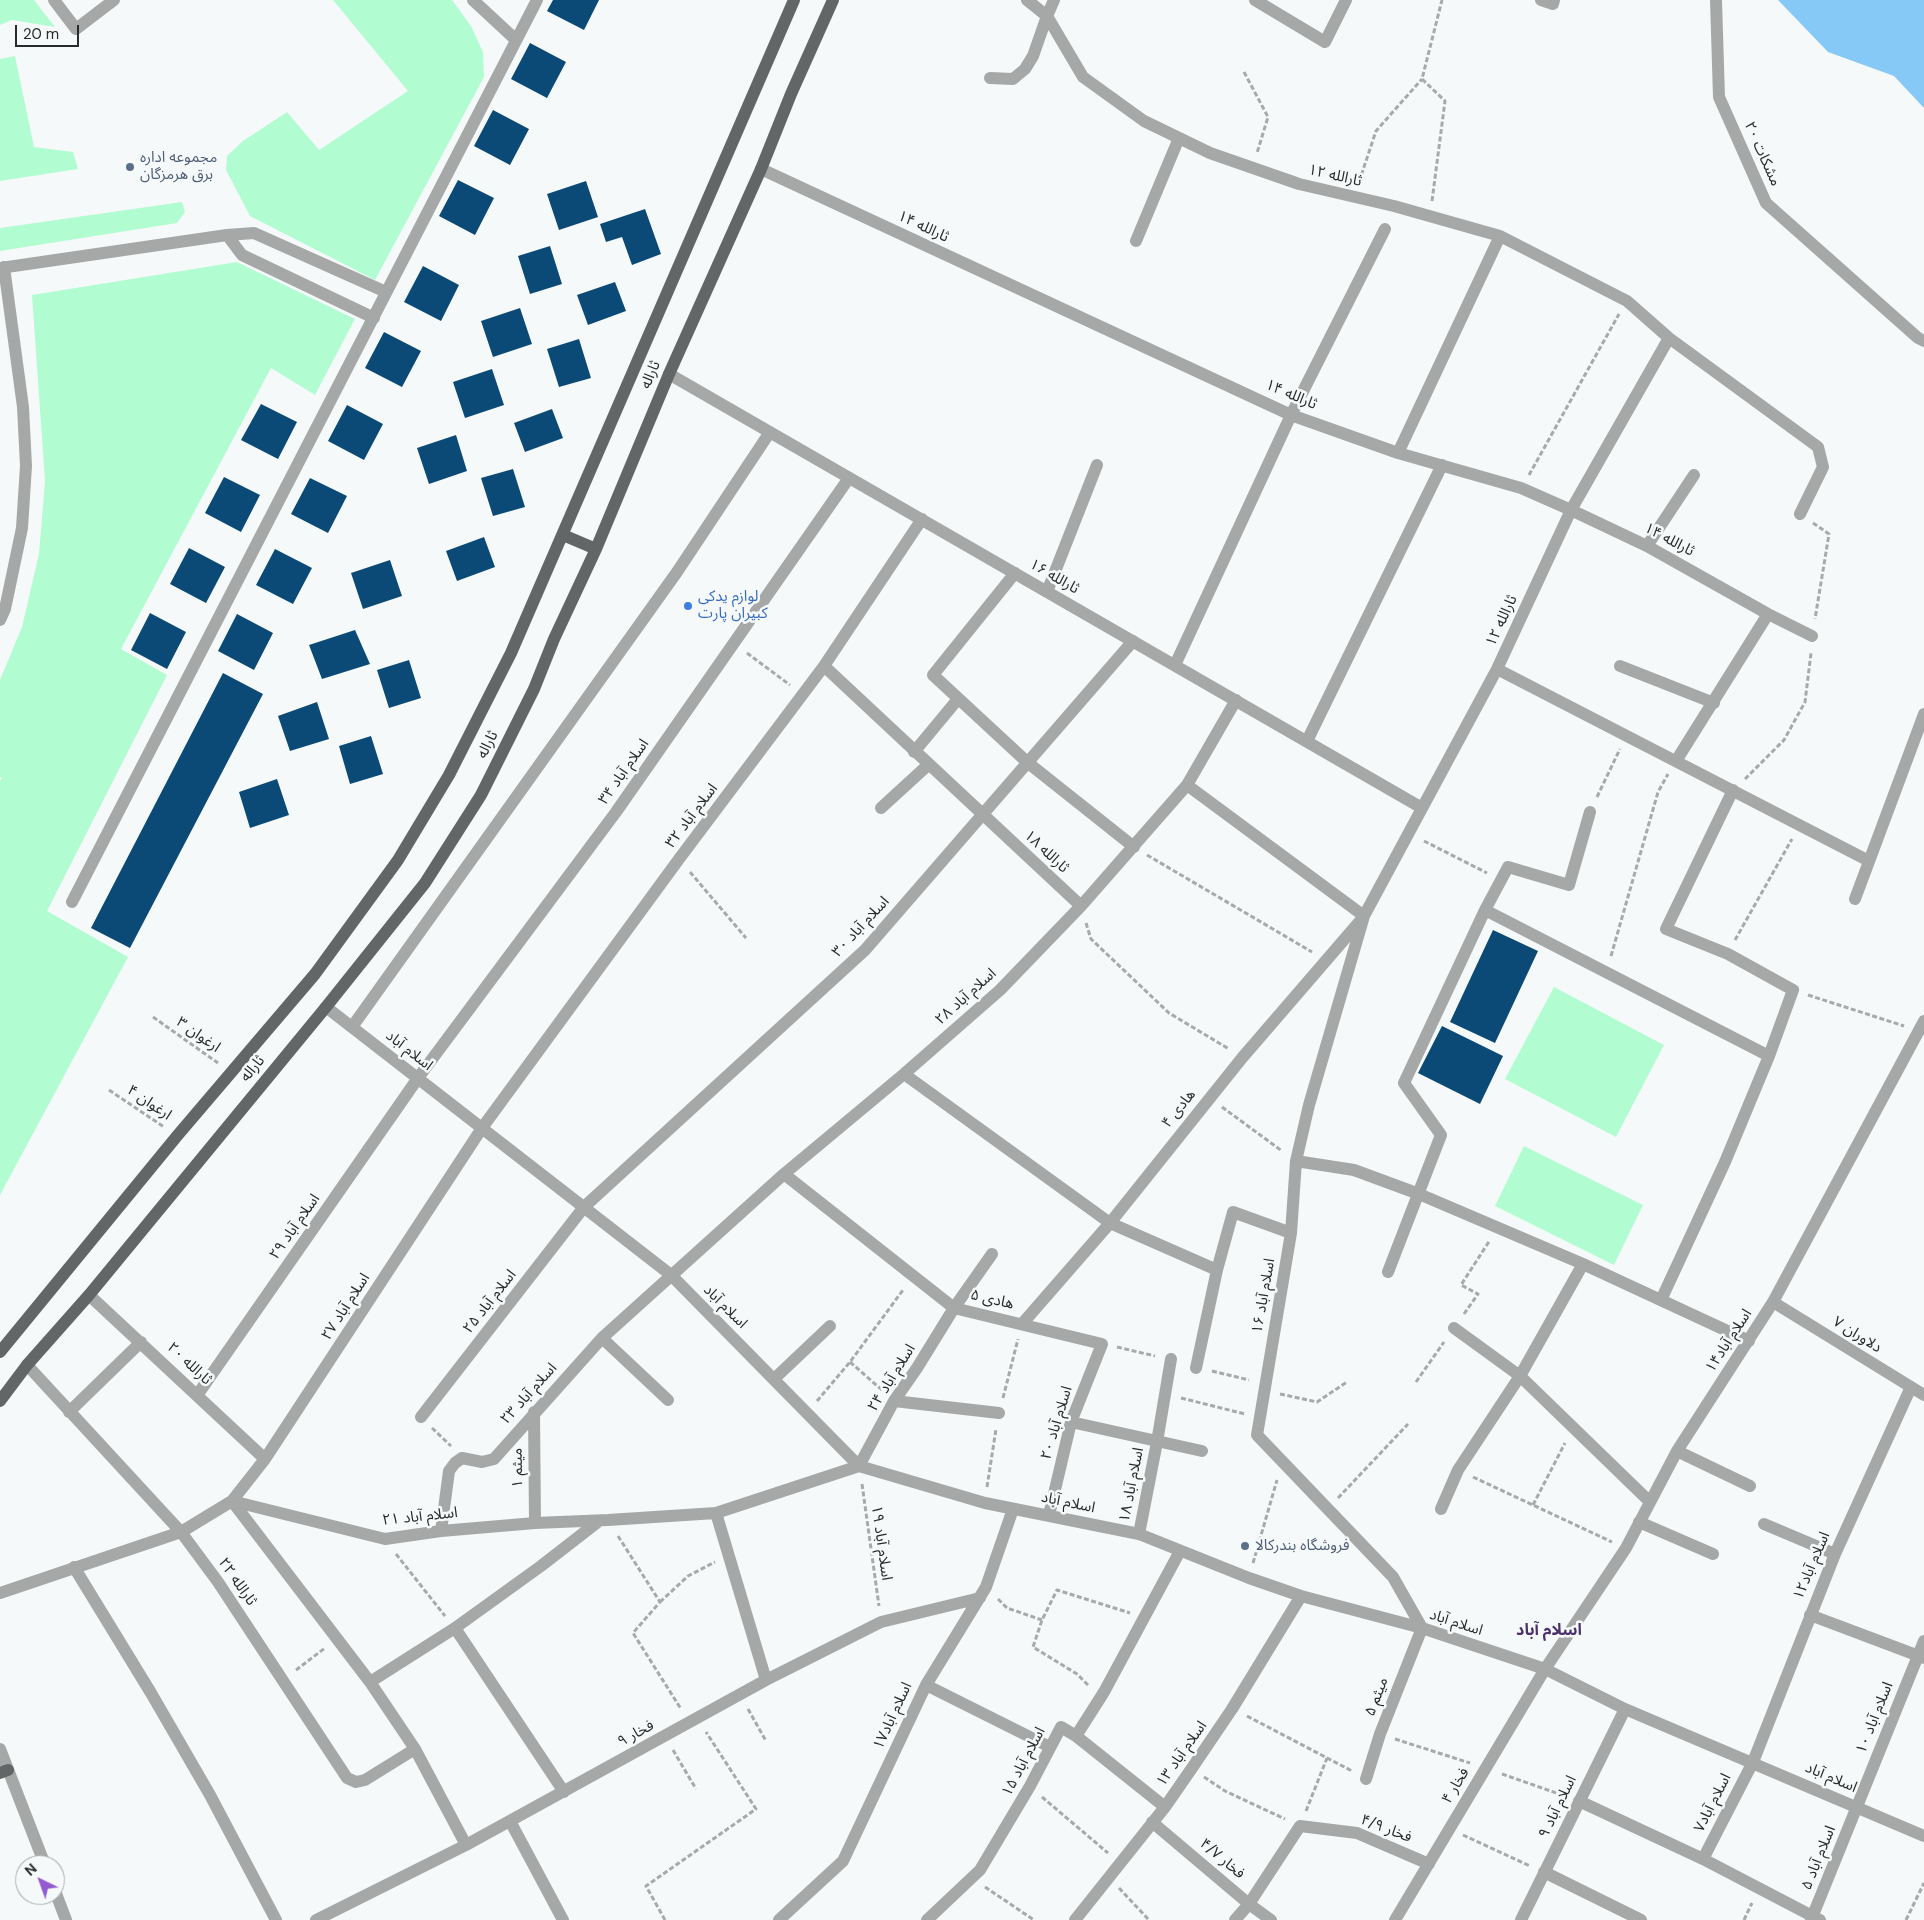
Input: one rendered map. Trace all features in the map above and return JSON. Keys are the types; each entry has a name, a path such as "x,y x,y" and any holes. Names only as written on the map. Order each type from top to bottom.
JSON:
{"main road":[{"name":"ثاراله","path":"0,1352 177,1136 315,974 398,860 449,775 511,653 794,0"},
{"name":"ثاراله","path":"0,1401 27,1365 89,1295 326,1007 425,883 480,795 534,689 554,639 596,549 669,374 761,169 791,94 833,0"},
{"path":"563,535 596,549"}],"street":[{"path":"54,0 76,29 114,0"},
{"path":"473,0 516,40"},
{"path":"72,902 537,0"},
{"name":"ثارالله ۱۲","path":"1027,0 1047,16 1083,77 1144,121 1210,153 1299,184 1430,216 1500,236 1626,301 1669,338 1818,447 1823,467 1800,514"},
{"path":"990,78 1013,79 1025,69 1033,56 1054,0"},
{"path":"1255,0 1325,42 1346,0"},
{"path":"1541,0 1553,4 1554,0"},
{"name":"مشکات ۲۰","path":"1716,0 1719,97 1766,203 1918,338 1924,341"},
{"path":"1136,241 1179,138"},
{"name":"ثارالله ۱۴","path":"761,169 1291,415 1398,453 1521,488 1571,510 1647,546 1768,614 1812,636"},
{"path":"1175,665 1291,415 1385,229"},
{"path":"0,620 5,609 22,528 26,466 23,407 2,268 227,235 254,233 386,292"},
{"path":"227,235 242,255 374,318"},
{"path":"1398,453 1500,236"},
{"name":"ثارالله ۱۲","path":"1364,916 1497,669 1571,510 1669,338"},
{"name":"ثارالله ۱۶","path":"669,374 1422,808"},
{"path":"352,1027 677,572 770,432"},
{"path":"1047,592 1097,465"},
{"path":"1307,741 1442,466"},
{"path":"1647,546 1694,475"},
{"name":"اسلام آباد ۳۴","path":"418,1078 616,812 849,478"},
{"name":"اسلام آباد ۳۲","path":"482,1128 679,859 824,666 922,519"},
{"path":"1015,573 933,675 1027,762 1134,847"},
{"path":"1676,761 1768,614"},
{"name":"اسلام آباد ۳۰","path":"584,1207 865,950 1133,641"},
{"name":"ثارالله ۱۸","path":"824,666 1081,906"},
{"path":"1620,666 1714,703"},
{"path":"1497,669 1870,861"},
{"path":"914,752 958,699"},
{"name":"اسلام آباد ۲۸","path":"671,1275 784,1174 904,1074 1000,990 1081,906 1187,785 1236,700"},
{"path":"1856,899 1924,714"},
{"path":"881,808 928,765"},
{"path":"1187,785 1364,916"},
{"path":"1661,1300 1725,1162 1770,1056 1793,990 1728,954 1666,929 1733,790"},
{"path":"1388,1272 1441,1136 1404,1083 1485,910 1508,867 1569,884 1590,812"},
{"path":"1485,910 1770,1056"},
{"name":"هادی ۴","path":"1022,1324 1110,1223 1209,1097 1364,916"},
{"name":"اسلام آباد ۱۶","path":"1364,916 1309,1105 1296,1162 1291,1233 1257,1435 1393,1577 1422,1628"},
{"name":"اسلام آباد","path":"326,1007 671,1275 859,1466 985,1503 1139,1534 1249,1578 1301,1596 1422,1628 1545,1669 1625,1708 1924,1836"},
{"name":"اسلام آباد۱۴","path":"1545,1669 1626,1548 1649,1501 1677,1451 1773,1302 1922,1026"},
{"path":"904,1074 1110,1223 1217,1270"},
{"name":"اسلام آباد ۲۹","path":"198,1394 418,1078"},
{"name":"اسلام آباد ۲۷","path":"232,1501 266,1459 482,1128"},
{"path":"1296,1162 1354,1170 1419,1194 1583,1264 1749,1341"},
{"path":"784,1174 954,1308"},
{"name":"اسلام آباد ۲۵","path":"420,1417 584,1207"},
{"path":"1196,1368 1217,1270 1233,1212 1291,1233"},
{"name":"اسلام آباد ۲۴","path":"859,1466 894,1400 992,1254"},
{"path":"1441,1509 1458,1470 1520,1376 1583,1264"},
{"name":"اسلام آباد ۲۳","path":"460,1459 482,1462 494,1458 602,1338 671,1275"},
{"name":"ثارالله ۲۰","path":"89,1295 266,1459"},
{"name":"دلاوران ۷","path":"1773,1302 1924,1395"},
{"name":"هادی ۵","path":"954,1308 1102,1344"},
{"path":"774,1379 830,1326"},
{"path":"1454,1328 1520,1376 1649,1501"},
{"path":"602,1338 668,1400"},
{"path":"69,1412 141,1342"},
{"name":"اسلام آباد ۲۰","path":"1049,1515 1071,1422 1102,1344"},
{"name":"اسلام آباد ۱۸","path":"1139,1534 1171,1359"},
{"name":"ثارالله ۲۲","path":"27,1365 181,1532 218,1582 348,1778 356,1782 365,1780 415,1749"},
{"name":"اسلام آباد۱۲","path":"1753,1762 1835,1554 1912,1387"},
{"path":"894,1400 999,1413"},
{"name":"میثم ۱","path":"534,1412 535,1523"},
{"path":"1071,1422 1202,1451"},
{"path":"1677,1451 1750,1486"},
{"path":"441,1531 449,1471 460,1459"},
{"name":"اسلام آباد ۲۱","path":"232,1501 385,1540 441,1531 535,1523 716,1513 859,1466"},
{"path":"0,1593 181,1532 232,1501 370,1682 415,1749 466,1845"},
{"name":"اسلام آباد۱۷","path":"784,1919 843,1861 926,1685 983,1592 1012,1509"},
{"path":"716,1513 766,1680"},
{"path":"370,1682 455,1628 603,1520"},
{"path":"1639,1522 1713,1554"},
{"path":"1764,1524 1835,1554"},
{"path":"1164,1807 1076,1736 1104,1692 1180,1551"},
{"path":"74,1567 151,1693 210,1795 276,1920"},
{"name":"فخار ۹","path":"316,1920 466,1845 766,1680 881,1622 983,1592"},
{"name":"اسلام آباد ۱۳","path":"1075,1920 1164,1807 1192,1768 1232,1709 1301,1596"},
{"path":"1810,1615 1921,1657"},
{"path":"455,1628 564,1792"},
{"name":"میثم ۵","path":"1366,1779 1380,1734 1422,1628"},
{"name":"اسلام آباد ۱۰","path":"1856,1807 1921,1657 1924,1641"},
{"name":"فخار ۴","path":"1395,1920 1545,1669"},
{"path":"926,1685 1050,1747"},
{"name":"اسلام آباد ۹","path":"1521,1920 1625,1708"},
{"name":"اسلام آباد ۱۵","path":"927,1920 980,1870 1030,1786 1061,1727 1076,1736"},
{"path":"0,1749 4,1771 41,1855"},
{"name":"اسلام آباد۷","path":"1702,1859 1753,1762"},
{"path":"1579,1801 1702,1859 1815,1919"},
{"name":"اسلام آباد ۵","path":"1815,1919 1856,1807"},
{"path":"510,1821 563,1920"},
{"name":"فخار ۴/۷","path":"1152,1822 1249,1904 1271,1920"},
{"path":"1235,1920 1249,1904 1300,1826"},
{"name":"فخار ۴/۹","path":"1300,1826 1356,1833 1429,1864"},
{"path":"1544,1872 1641,1920"},
{"path":"60,1905 66,1920"}],"path":[{"path":"1354,197 1376,131 1422,79 1442,0"},
{"path":"1244,72 1268,117 1252,168"},
{"path":"1422,79 1445,101 1430,216"},
{"path":"1521,488 1626,301"},
{"path":"1733,790 1784,740 1805,702 1812,636 1829,534 1800,514"},
{"path":"733,644 803,694"},
{"path":"1590,812 1626,735"},
{"path":"1606,972 1658,792 1676,761"},
{"path":"1728,954 1800,825"},
{"path":"1408,833 1501,880"},
{"path":"1134,847 1325,960"},
{"path":"679,859 746,938"},
{"path":"1081,906 1091,939 1169,1013 1242,1058"},
{"path":"1793,990 1837,1006 1922,1026"},
{"name":"ارغوان ۳","path":"152,1016 231,1072"},
{"name":"ارغوان ۴","path":"108,1090 177,1136"},
{"path":"1209,1097 1296,1162"},
{"path":"1478,1294 1461,1285 1498,1227"},
{"path":"807,1413 850,1362 914,1276"},
{"path":"1102,1344 1171,1359"},
{"path":"850,1362 894,1400"},
{"path":"1196,1368 1318,1402 1347,1382"},
{"path":"1165,1395 1260,1418"},
{"path":"420,1417 449,1444 460,1459"},
{"path":"1327,1509 1408,1424"},
{"path":"1533,1505 1573,1427"},
{"path":"1249,1578 1282,1463"},
{"name":"اسلام آباد ۱۹","path":"859,1466 881,1622"},
{"path":"1458,1470 1626,1548"},
{"path":"603,1520 660,1602"},
{"path":"385,1540 455,1628"},
{"path":"665,1920 646,1886 756,1809 633,1633 660,1602 688,1576 728,1555"},
{"path":"1104,1692 1086,1684 1077,1674 1034,1647 1042,1620 1057,1590 1145,1617"},
{"path":"983,1592 1008,1608 1042,1620"},
{"path":"284,1680 337,1638"},
{"path":"741,1695 766,1741"},
{"path":"1232,1709 1366,1779"},
{"path":"1380,1734 1579,1801"},
{"path":"665,1736 696,1789"},
{"path":"1192,1768 1225,1792 1300,1826 1327,1758"},
{"path":"1030,1786 1119,1864"},
{"path":"1450,1829 1544,1872"},
{"path":"1109,1876 1149,1920"},
{"path":"972,1878 1034,1920"},
{"path":"1906,1920 1924,1883"}],"green space":[{"path":"0,0 34,0 55,27 12,20 0,25"},
{"path":"333,0 452,0 471,26 483,52 484,77 375,280 250,216 226,170 227,156 243,141 287,112 319,150 408,91"},
{"path":"15,56 34,147 73,152 78,169 0,181 0,59"},
{"path":"182,202 185,212 177,223 0,251 0,228"},
{"path":"237,262 355,319 315,395 271,368 121,649 167,675 47,911 128,957 0,1195 0,781 2,778 0,777 0,680 22,627 39,554 45,481 32,295"},
{"path":"1554,987 1664,1045 1616,1137 1505,1079"},
{"path":"1524,1146 1643,1205 1614,1265 1495,1206"}],"water":[{"path":"1778,0 1924,0 1924,108 1894,76 1828,52"}],"building":[{"path":"553,0 599,0 584,30 547,11"},
{"path":"530,43 566,62 547,98 511,79"},
{"path":"493,110 529,129 510,165 474,146"},
{"path":"458,180 494,198 475,235 439,216"},
{"path":"586,181 598,217 559,230 547,194"},
{"path":"645,209 661,254 632,265 622,237 606,242 600,224"},
{"path":"550,246 562,284 530,294 518,256"},
{"path":"423,266 459,285 441,321 404,302"},
{"path":"615,282 626,311 588,325 577,295"},
{"path":"520,308 532,344 493,357 481,321"},
{"path":"384,332 421,351 402,387 365,368"},
{"path":"579,339 591,378 559,387 547,349"},
{"path":"492,369 504,405 465,418 453,382"},
{"path":"261,404 297,422 278,459 241,440"},
{"path":"347,405 383,424 364,460 328,441"},
{"path":"552,409 563,438 525,452 514,423"},
{"path":"456,435 467,471 429,484 417,448"},
{"path":"513,469 525,507 493,516 481,478"},
{"path":"224,477 260,495 241,532 205,513"},
{"path":"310,478 347,496 328,533 291,514"},
{"path":"484,537 495,567 457,581 446,551"},
{"path":"189,548 225,567 206,603 170,584"},
{"path":"275,549 312,568 293,604 256,585"},
{"path":"390,560 402,596 363,609 351,573"},
{"path":"150,613 186,632 167,669 131,650"},
{"path":"237,614 273,633 254,670 218,651"},
{"path":"355,630 370,664 322,679 309,645"},
{"path":"409,660 421,698 389,708 377,670"},
{"path":"223,673 263,694 130,948 91,928"},
{"path":"317,702 329,739 290,751 278,716"},
{"path":"371,736 383,774 350,784 339,746"},
{"path":"277,779 289,815 250,828 239,792"},
{"path":"1493,930 1538,951 1495,1043 1450,1022"},
{"path":"1442,1026 1503,1056 1480,1104 1418,1073"}],"place":[{"name":"مجموعه اداره برق هرمزگان","path":"130,167"},
{"name":"لوازم یدکی کبیران پارت","path":"688,606"},
{"name":"فروشگاه بندرکالا","path":"1245,1546"}],"district":[{"name":"اسلام آباد","path":"1549,1631"}]}
